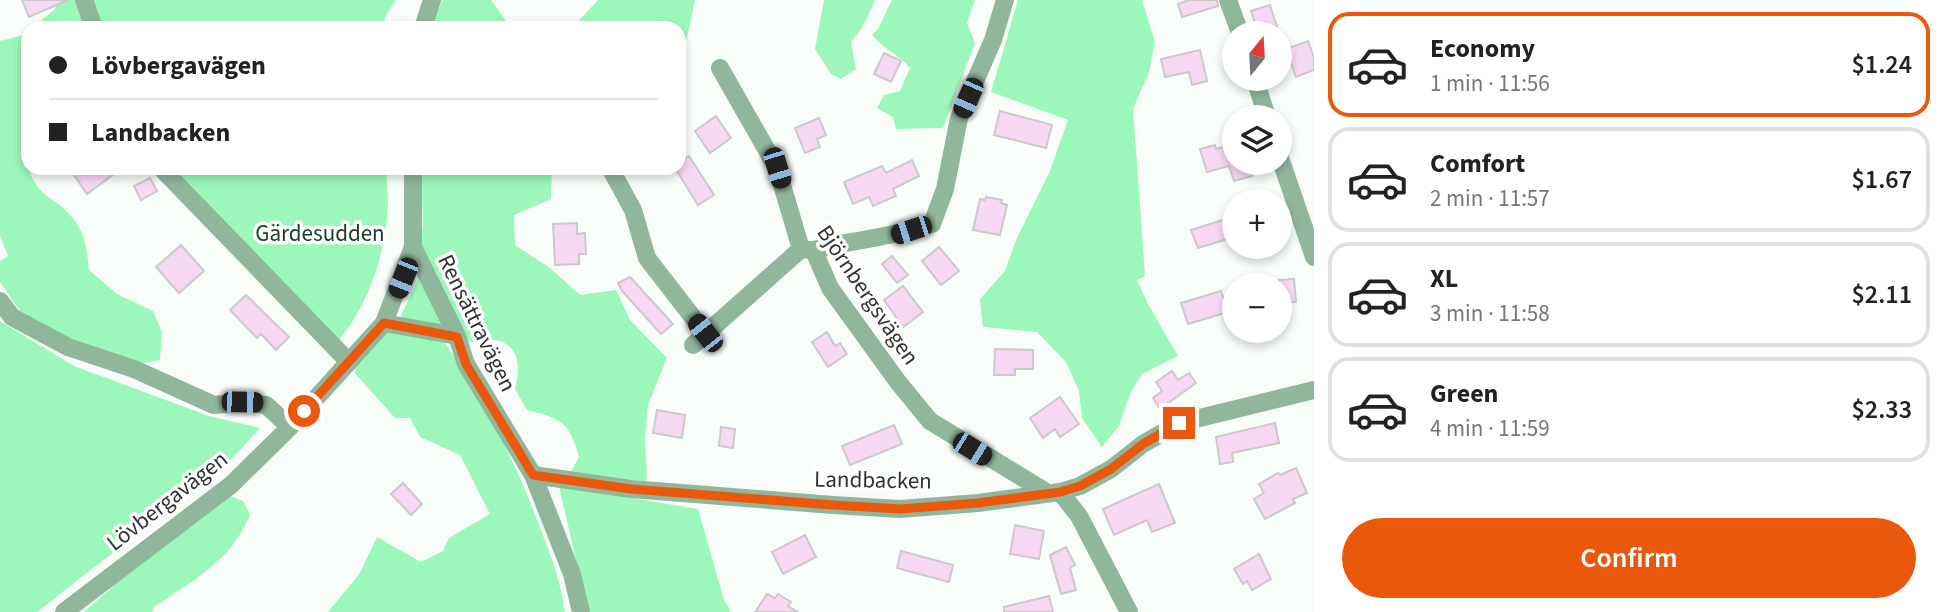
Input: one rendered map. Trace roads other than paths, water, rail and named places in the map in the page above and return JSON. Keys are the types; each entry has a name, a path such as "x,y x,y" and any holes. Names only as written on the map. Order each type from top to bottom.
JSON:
{"street":[{"path":"84,0 92,21"},
{"path":"426,21 432,0"},
{"path":"614,175 633,210 647,258 699,339 807,250 891,237 932,224 944,189 959,118 993,40 1005,0"},
{"path":"1228,0 1236,21"},
{"name":"Björnbergsvägen","path":"720,68 777,168 807,250 830,288 898,382 930,421 1053,492 1079,516 1129,612"},
{"path":"168,175 349,362"},
{"name":"Lövbergavägen","path":"64,612 231,485 289,427 384,323 413,247 413,175"},
{"path":"1286,175 1314,257"},
{"name":"Rensättravägen","path":"413,247 457,337 466,364 533,475 572,574 581,612"},
{"path":"0,301 12,317 68,347 134,369 214,405 242,402 266,405 289,427"},
{"path":"384,323 457,337"},
{"name":"Landbacken","path":"533,475 631,489 900,509 978,503 1080,486 1111,469 1143,444 1179,423 1314,390"}],"park label":[{"name":"Gärdesudden","path":"320,233"}]}
